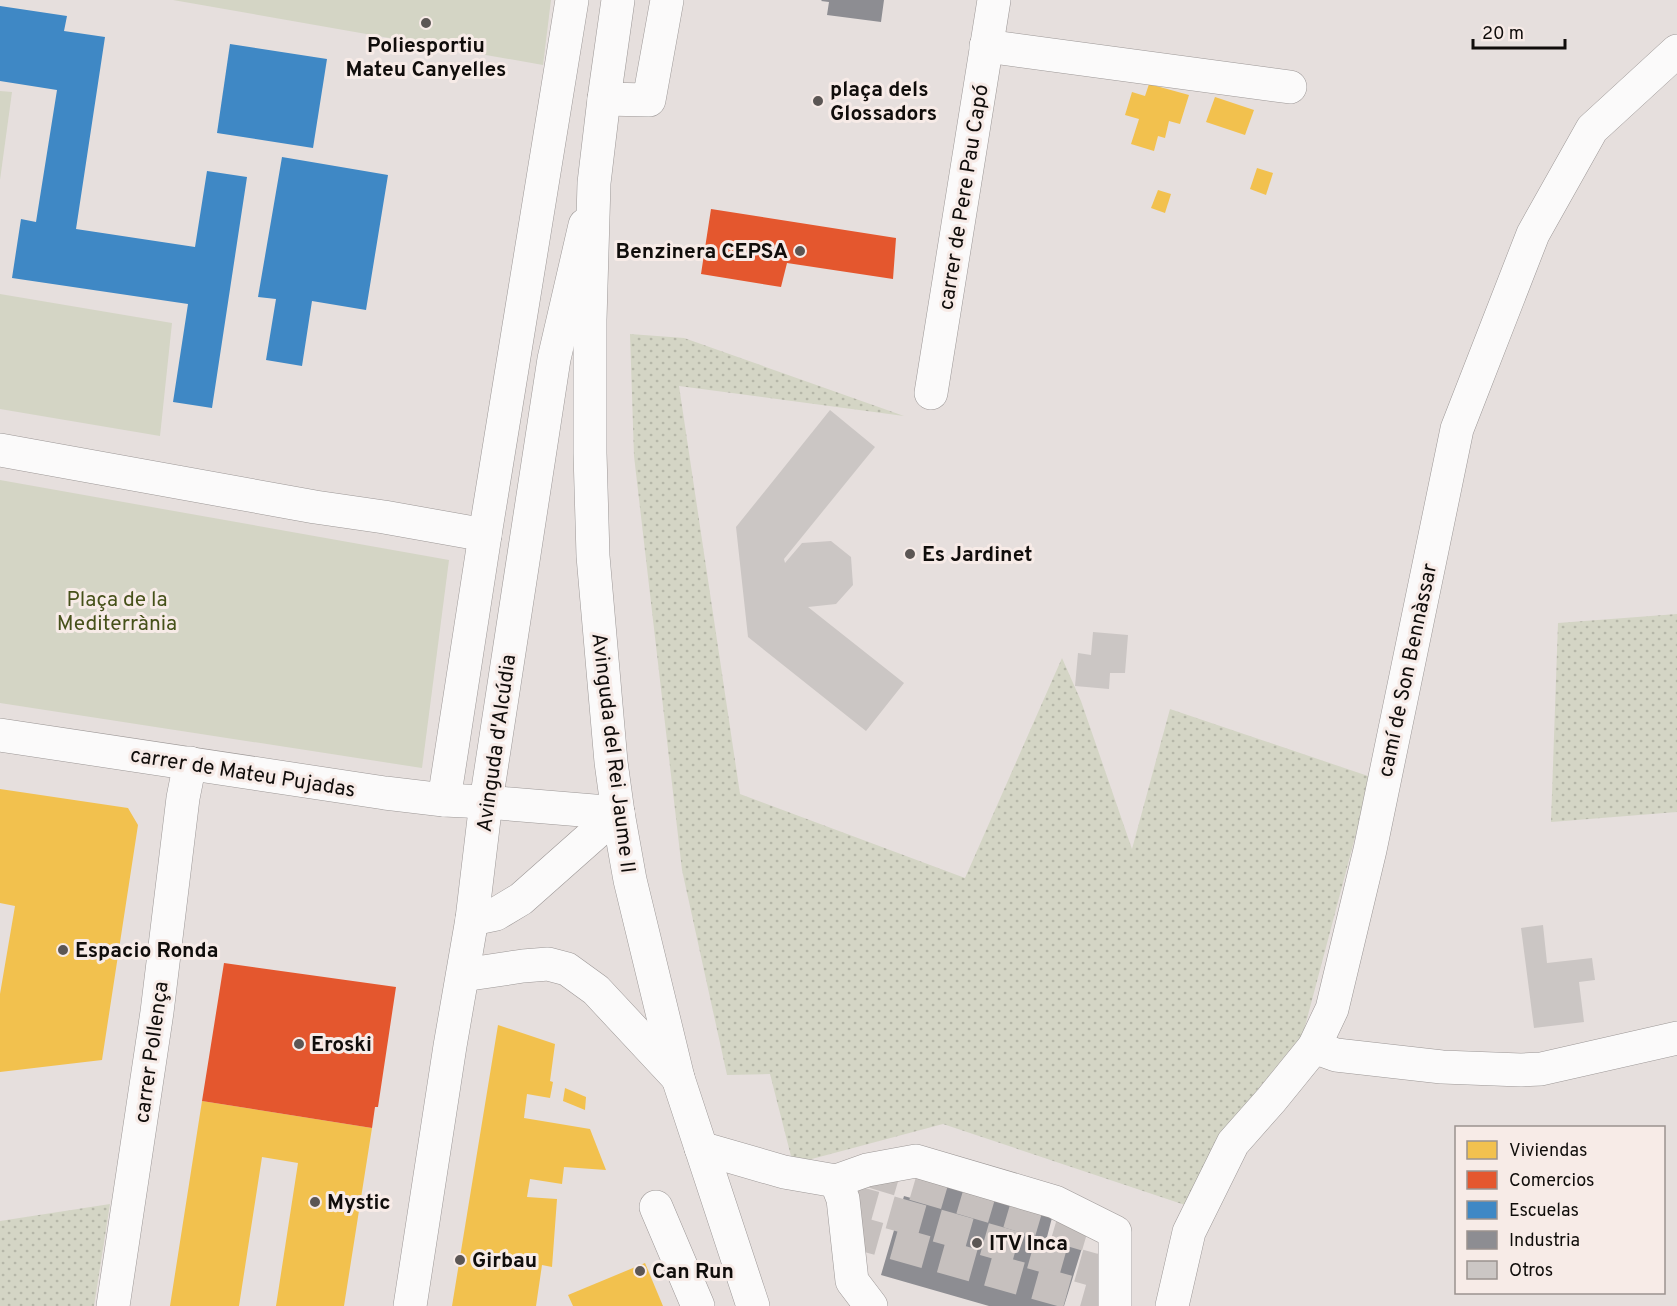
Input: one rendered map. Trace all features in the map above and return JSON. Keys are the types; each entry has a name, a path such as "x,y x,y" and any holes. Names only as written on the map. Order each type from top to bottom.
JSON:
{"street":[{"path":"444,800 572,0"},
{"path":"594,183 618,0"},
{"path":"604,99 649,100 667,0"},
{"name":"carrer de Pere Pau Capó","path":"931,393 994,0"},
{"path":"986,46 1290,87"},
{"name":"camí de Son Bennàssar","path":"1172,1306 1189,1232 1233,1143 1272,1100 1314,1047 1332,1009 1370,850 1457,429 1533,234 1592,129 1677,51"},
{"name":"Avinguda d'Alcúdia","path":"410,1306 450,1046 464,975 486,802 554,359 594,183"},
{"name":"Avinguda del Rei Jaume II","path":"594,183 590,320 593,556 618,813 630,879 678,1077 753,1306"},
{"path":"0,450 485,535"},
{"name":"carrer de Mateu Pujadas","path":"0,735 337,787 444,800 618,813"},
{"name":"carrer Pollença","path":"113,1306 157,1012 183,798 190,763"},
{"path":"472,920 496,914 521,899 618,813"},
{"path":"464,975 548,964 567,969 596,990 678,1077"},
{"path":"1314,1047 1336,1055 1442,1066 1521,1070 1541,1069 1677,1038"},
{"path":"700,1148 784,1172 836,1181 867,1170 916,1161 1055,1202 1115,1232 1114,1306"},
{"path":"836,1181 843,1199 852,1281 871,1306"},
{"path":"656,1207 698,1306"}],"green space":[{"name":"Poliesportiu Mateu Canyelles","path":"173,0 551,0 543,65"},
{"path":"0,91 12,92 0,180"},
{"path":"0,294 172,323 160,436 0,409"},
{"path":"630,334 684,338 904,416 679,386 740,794 965,878 1062,658 1081,701 1132,849 1170,709 1371,777 1303,1034 1258,1089 1226,1135 1185,1205 943,1124 793,1164 770,1074 727,1075 682,870 634,456"},
{"name":"Plaça de la Mediterrània","path":"0,480 449,560 422,768 0,703"},
{"path":"1677,614 1677,812 1551,822 1558,623"},
{"path":"110,1204 94,1306 0,1306 0,1221"}],"building: Viviendas":[{"path":"1149,84 1189,95 1180,124 1169,121 1165,138 1158,136 1154,151 1131,144 1139,119 1125,115 1132,92 1145,96"},
{"path":"1215,97 1254,110 1245,135 1206,122"},
{"path":"1257,168 1273,173 1266,195 1250,189"},
{"path":"1158,190 1171,194 1165,213 1151,208"},
{"name":"Espacio Ronda","path":"0,789 128,808 138,825 102,1060 0,1072 0,994 15,906 0,903"},
{"path":"498,1025 555,1044 550,1098 527,1094 524,1118 590,1129 606,1170 564,1167 562,1184 530,1179 527,1197 557,1199 552,1267 542,1265 536,1306 452,1306"},
{"path":"565,1088 586,1097 585,1110 563,1101"},
{"path":"202,1101 372,1128 344,1306 276,1306 298,1163 262,1157 239,1306 170,1306"},
{"path":"645,1263 663,1306 573,1306 568,1295"}],"building: Comercios":[{"name":"Benzinera CEPSA","path":"711,209 896,238 893,279 787,263 781,287 701,274"},
{"name":"Eroski","path":"224,963 396,987 378,1107 375,1107 372,1128 202,1101"}],"building: Escuelas":[{"path":"0,6 67,16 64,31 105,37 76,229 195,247 207,171 247,177 212,408 173,402 188,304 12,278 21,219 36,222 57,90 0,81"},
{"path":"230,44 327,59 313,148 217,133"},
{"path":"282,157 388,175 366,310 312,301 302,366 266,360 276,299 258,297"}],"building: Industria":[{"path":"822,0 884,0 881,22 827,15 829,2"},
{"name":"ITV Inca","path":"948,1180 1054,1210 1047,1237 1082,1248 1064,1306 989,1306 881,1275 904,1196 939,1206"}],"building: Otros":[{"path":"830,410 875,447 784,559 785,563 802,543 831,541 851,557 853,585 836,604 808,607 904,683 866,731 748,637 736,527"},
{"path":"1093,632 1128,635 1125,673 1110,673 1109,689 1075,686 1078,653 1091,655"},
{"path":"1543,925 1547,963 1592,958 1595,980 1579,982 1584,1022 1534,1028 1521,928"}],"tunnel":[{"path":"867,1170 1115,1243"},
{"path":"843,1199 1115,1276"},
{"path":"847,1230 1115,1305"}],"place":[{"name":"Poliesportiu Mateu Canyelles","path":"426,23"},
{"name":"plaça dels Glossadors","path":"818,101"},
{"name":"Benzinera CEPSA","path":"800,251"},
{"name":"Es Jardinet","path":"910,554"},
{"name":"Espacio Ronda","path":"63,950"},
{"name":"Eroski","path":"299,1044"},
{"name":"Mystic","path":"315,1202"},
{"name":"ITV Inca","path":"977,1243"},
{"name":"Girbau","path":"460,1260"},
{"name":"Can Run","path":"640,1271"}]}
